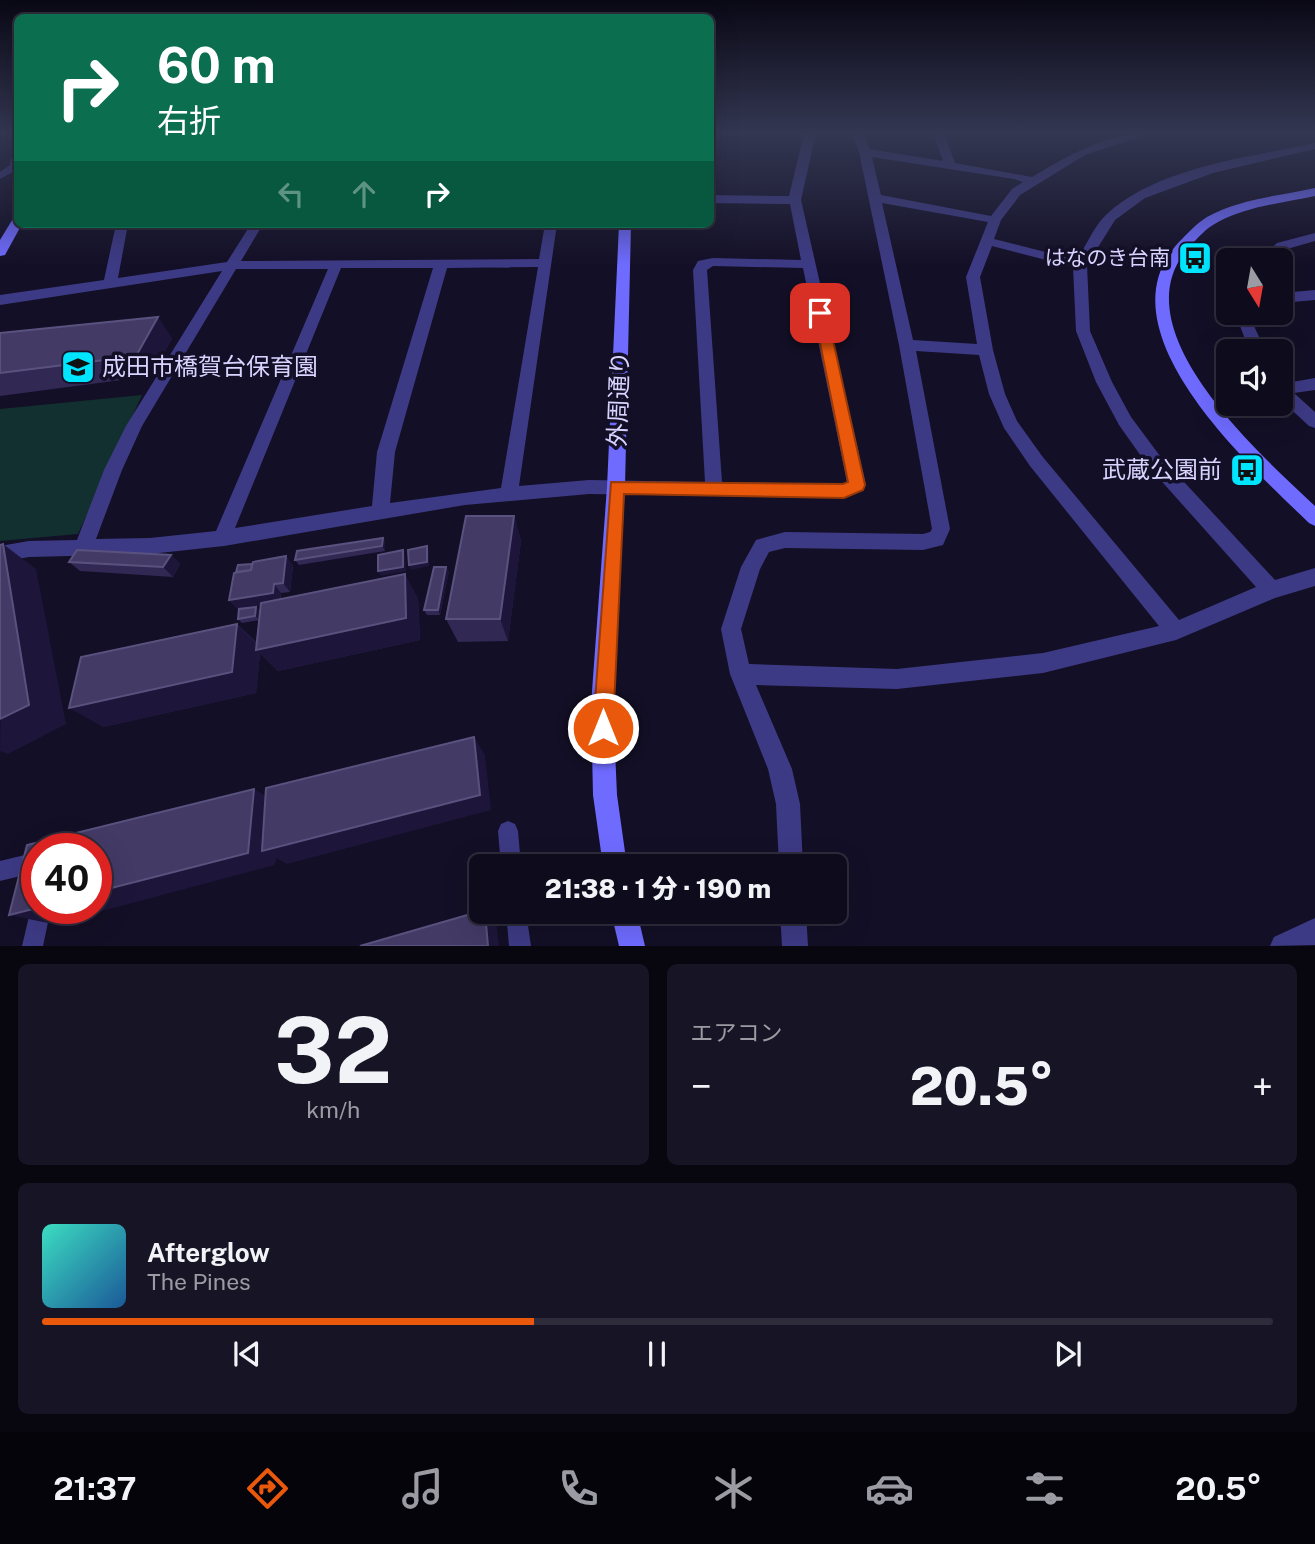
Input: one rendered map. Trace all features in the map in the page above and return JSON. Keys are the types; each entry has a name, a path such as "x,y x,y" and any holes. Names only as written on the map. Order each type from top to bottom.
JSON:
{"street":[{"path":"0,554 29,549 150,546 224,538 465,498 589,487 844,491 857,485 794,200 797,177"},
{"path":"790,854 788,804 780,769 741,674 731,629 751,567 763,545 785,540 923,542 936,539 941,529 907,345 871,177"},
{"path":"1019,177 1031,181"},
{"path":"1038,177 1005,204 995,220 973,277 985,350 997,394 1010,424 1059,490 1176,631"},
{"path":"1187,177 1141,195 1110,218 1080,265 1083,331 1100,374 1125,421 1154,461 1271,590"},
{"path":"1315,192 1223,214 1203,225 1181,245 1162,277 1162,308 1172,349 1191,384 1225,429 1315,517"},
{"path":"875,198 995,220"},
{"path":"714,199 794,200"},
{"path":"0,253 14,227"},
{"path":"110,284 121,228"},
{"path":"84,546 101,499 133,428 182,342 255,228"},
{"path":"509,495 550,228"},
{"name":"外周通り","path":"613,854 605,795 602,705 616,487 625,228"},
{"path":"1280,248 1315,237"},
{"path":"988,241 1080,265"},
{"path":"714,488 700,270 703,264 713,262 810,264"},
{"path":"0,300 233,265 545,263"},
{"path":"224,538 226,526 336,265"},
{"path":"380,512 386,452 441,265"},
{"path":"1293,298 1315,295"},
{"path":"907,345 985,350"},
{"path":"1293,388 1315,384"},
{"path":"1293,401 1315,422"},
{"path":"741,674 897,679 1043,663 1176,631 1271,590 1315,577"},
{"path":"627,924 632,946"},
{"path":"794,924 795,946"},
{"path":"1283,946 1315,931"}],"lane":[{"path":"508,831 510,854"},
{"path":"0,871 21,866"},
{"path":"32,946 37,924"},
{"path":"517,924 520,946"}],"green space":[{"path":"142,395 78,534 0,541 0,409"}],"building":[{"path":"158,317 136,356 0,373 0,333"},
{"path":"466,516 514,516 500,619 446,619"},
{"path":"383,538 382,546 295,560 297,551"},
{"path":"3,544 29,705 0,719 0,545"},
{"path":"427,546 427,562 409,565 408,550"},
{"path":"77,550 171,555 163,567 69,562"},
{"path":"403,550 403,567 378,571 378,555"},
{"path":"286,556 283,583 274,584 273,593 229,600 234,573 251,570 253,562"},
{"path":"252,564 251,570 236,572 238,565"},
{"path":"434,567 446,567 438,610 424,610"},
{"path":"405,574 406,618 256,650 261,603"},
{"path":"256,607 255,616 238,619 239,609"},
{"path":"237,624 232,672 69,708 81,657"},
{"path":"474,737 480,795 262,851 266,788"},
{"path":"254,789 248,853 112,888 112,833 76,833"},
{"path":"21,868 21,912 9,915"},
{"path":"469,914 469,924 486,924 488,946 360,946"}],"place":[{"name":"はなのき台南","path":"1195,258"},
{"name":"成田市橋賀台保育園","path":"78,367"},
{"name":"武蔵公園前","path":"1247,470"}],"route":[{"path":"603,728 602,705 616,487 844,491 857,485 820,313"}]}
